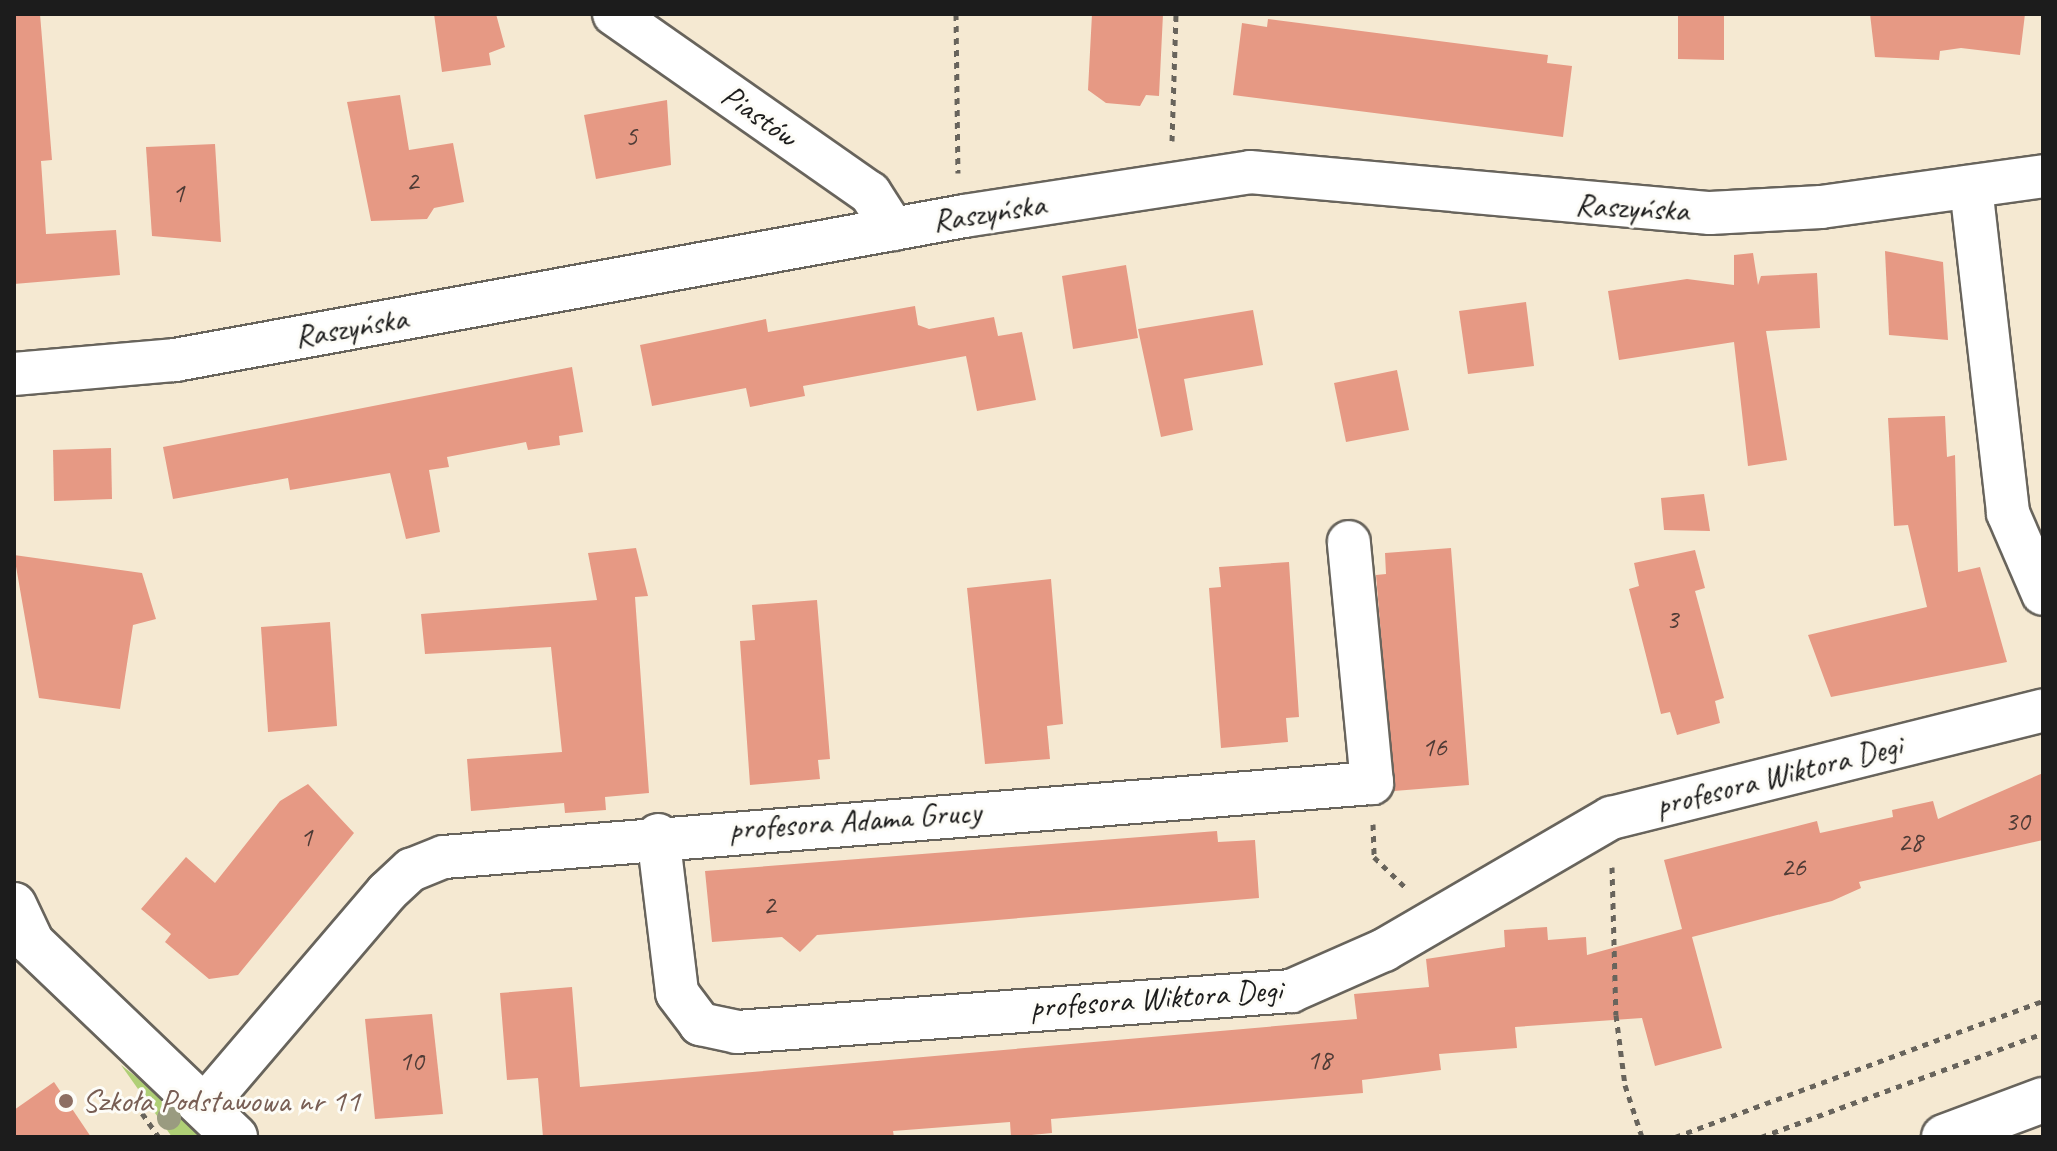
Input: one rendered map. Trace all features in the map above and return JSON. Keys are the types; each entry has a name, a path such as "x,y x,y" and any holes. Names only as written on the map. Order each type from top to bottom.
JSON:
{"street":[{"name":"Piastów","path":"614,14 870,193 893,229"},
{"name":"Raszyńska","path":"14,374 175,360 893,229 1250,172 1710,213 1821,207 2043,176"},
{"path":"1971,187 2008,513 2043,594"},
{"path":"1349,542 1372,783"},
{"name":"profesora Wiktora Degi","path":"658,835 677,993 700,1024 737,1032 1291,991 1438,920 1611,818 2043,710"},
{"name":"profesora Adama Grucy","path":"206,1104 411,870 444,857 658,835 1372,783"},
{"path":"14,905 32,943 206,1104 235,1137"},
{"path":"1944,1137 2043,1100"}],"path":[{"path":"956,14 959,179"},
{"path":"1157,145 1172,142 1176,14"},
{"path":"1372,783 1374,857 1438,920"},
{"path":"1611,818 1616,1015 1625,1085 1642,1137"},
{"path":"1675,1137 2043,1001"},
{"path":"1761,1137 2043,1033"}],"green space":[{"path":"121,1065 170,1103 207,1137 172,1137"}],"building":[{"path":"40,14 52,160 41,161 46,234 116,230 120,275 14,284 14,15"},
{"path":"434,14 496,14 505,47 489,53 491,65 442,72"},
{"path":"1092,14 1163,14 1159,96 1146,95 1140,106 1106,103 1088,90"},
{"path":"1678,14 1724,14 1724,60 1678,59"},
{"path":"1870,14 2025,14 2020,55 1961,48 1940,51 1939,60 1875,57"},
{"path":"1268,19 1548,55 1547,63 1572,66 1563,137 1233,95 1242,23 1267,27"},
{"path":"400,95 409,150 453,143 464,202 434,208 427,219 371,221 347,102"},
{"path":"667,100 671,165 596,179 584,115"},
{"path":"215,144 221,242 152,236 146,147"},
{"path":"1885,251 1943,262 1948,340 1889,335"},
{"path":"1753,253 1758,285 1761,276 1817,273 1820,328 1766,331 1787,460 1748,466 1734,342 1619,360 1608,291 1687,279 1734,285 1734,255"},
{"path":"1126,265 1138,338 1073,349 1062,276"},
{"path":"1526,302 1534,366 1468,374 1459,311"},
{"path":"915,306 918,325 929,329 994,317 998,336 1022,332 1036,400 977,411 966,356 803,386 805,396 750,407 746,388 652,406 640,345 766,319 768,332"},
{"path":"1253,310 1263,365 1184,379 1193,430 1161,437 1138,329"},
{"path":"572,367 583,432 559,436 560,445 528,450 526,442 447,457 449,467 429,470 440,532 406,539 390,473 290,490 288,478 173,499 163,447"},
{"path":"1397,370 1409,430 1346,442 1334,383"},
{"path":"1945,416 1947,457 1955,455 1958,572 1980,567 2007,662 1831,697 1808,635 1927,607 1908,525 1894,526 1888,418"},
{"path":"111,448 112,499 54,501 53,450"},
{"path":"1704,494 1710,531 1664,530 1661,498"},
{"path":"636,548 648,596 635,597 649,793 605,797 606,810 565,813 564,803 471,811 467,759 562,752 551,647 425,654 421,614 597,600 588,553"},
{"path":"1451,548 1469,785 1394,791 1376,575 1386,574 1385,553"},
{"path":"1695,550 1705,588 1695,591 1724,698 1715,701 1720,723 1677,735 1670,712 1661,714 1629,589 1639,586 1634,563"},
{"path":"14,555 142,573 156,619 133,625 120,709 39,698"},
{"path":"1289,562 1299,717 1286,718 1288,742 1221,748 1209,588 1221,587 1219,567"},
{"path":"1051,579 1063,724 1047,726 1050,759 985,764 967,588"},
{"path":"817,600 830,759 818,760 820,779 750,785 740,641 755,640 752,605"},
{"path":"330,622 337,726 268,732 261,627"},
{"path":"2043,773 2043,840 1859,882 1861,888 1832,901 1692,937 1722,1048 1655,1066 1642,1018 1515,1027 1517,1048 1439,1054 1441,1070 1362,1080 1363,1093 1051,1119 1052,1133 1011,1137 1010,1122 893,1131 894,1137 543,1137 538,1078 507,1080 500,993 572,987 580,1087 1357,1019 1354,994 1429,987 1426,959 1505,947 1504,930 1547,927 1548,940 1586,937 1587,955 1682,929 1664,860 1817,821 1820,833 1893,817 1892,810 1933,801 1938,819"},
{"path":"308,784 354,833 238,975 209,979 165,942 171,934 141,909 186,857 215,883 280,801"},
{"path":"1217,831 1218,842 1255,840 1259,898 817,935 800,952 782,937 712,942 705,871"},
{"path":"432,1014 443,1114 375,1119 365,1019"},
{"name":"Szkoła Podstawowa nr 11","path":"54,1082 91,1137 14,1137 14,1110"}],"place":[{"name":"Szkoła Podstawowa nr 11","path":"66,1101"}]}
